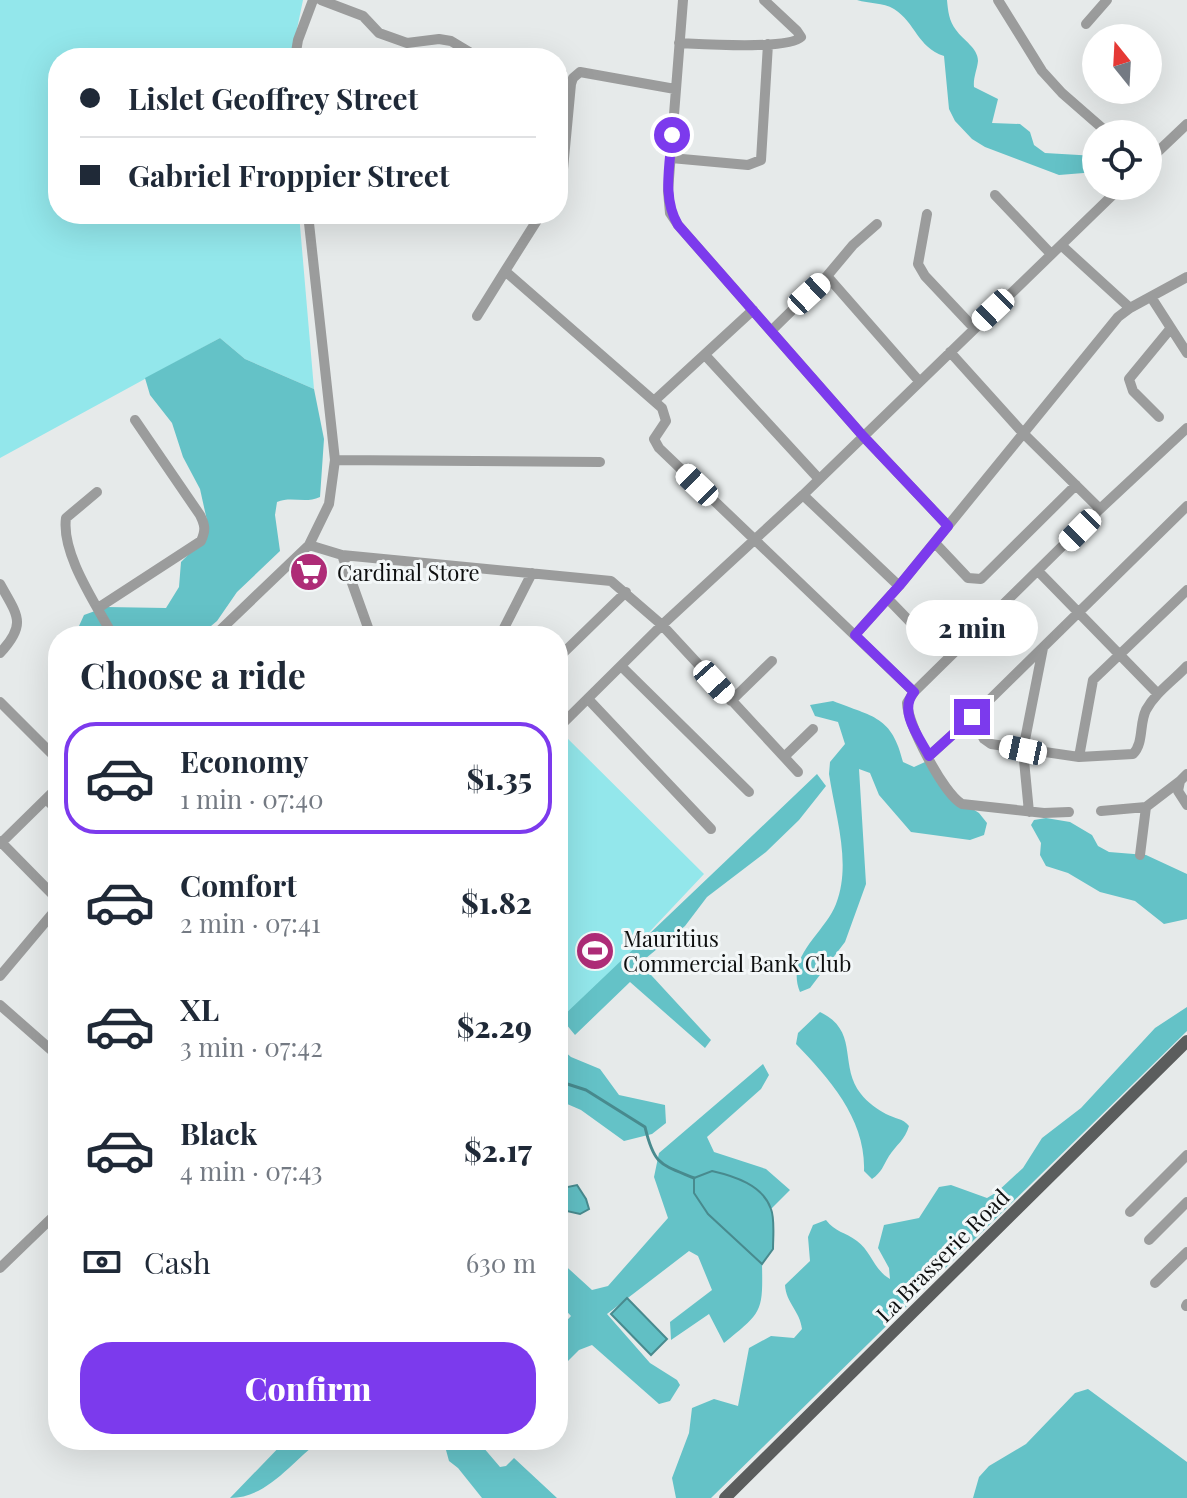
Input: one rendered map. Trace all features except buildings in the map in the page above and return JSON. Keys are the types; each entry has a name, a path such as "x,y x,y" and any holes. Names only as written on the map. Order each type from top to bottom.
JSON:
{"main road":[{"name":"La Brasserie Road","path":"725,1498 1187,1041"}],"street":[{"path":"297,48 313,0"},
{"path":"321,0 363,16 379,33 407,43 439,39 463,48"},
{"path":"683,0 668,201 670,213 863,436 948,526"},
{"path":"679,43 793,43 801,37 764,0"},
{"path":"998,0 1042,71 1093,120"},
{"path":"1086,24 1107,0"},
{"path":"671,158 748,165 761,160 768,44"},
{"path":"568,116 571,84 580,72 675,89"},
{"path":"1162,148 1186,126"},
{"path":"995,195 1051,254"},
{"path":"568,718 1108,200"},
{"path":"927,214 918,264 925,276 974,328"},
{"path":"224,626 309,545 329,504 335,460 309,224"},
{"path":"477,316 535,224"},
{"path":"772,330 877,224"},
{"path":"1061,245 1130,308"},
{"path":"505,271 662,408 666,421 654,439 659,448 914,692"},
{"path":"827,276 919,381"},
{"path":"855,635 935,543 1107,329 1130,308 1187,277"},
{"path":"1151,297 1187,353"},
{"path":"654,401 753,310"},
{"path":"1159,417 1133,391 1129,379 1171,328"},
{"path":"950,352 1023,433 1100,509"},
{"path":"705,355 819,479"},
{"path":"98,608 201,541 205,533 200,515 135,420"},
{"path":"1069,812 1029,812 962,804 950,794 929,756 907,709 909,698 1100,509 1187,428"},
{"path":"335,460 600,462"},
{"path":"935,543 968,578 981,579 1076,485"},
{"path":"97,492 66,518 64,531 68,547 108,626"},
{"path":"803,495 899,586"},
{"path":"929,756 1187,506"},
{"path":"309,545 342,555 611,581 662,625 798,772"},
{"path":"342,555 367,626"},
{"path":"1038,571 1157,693"},
{"path":"505,626 532,573"},
{"path":"0,584 16,612 19,624 14,637 0,653"},
{"path":"568,648 626,592"},
{"path":"1079,757 1093,680 1186,593"},
{"path":"888,599 919,631"},
{"path":"1029,812 1023,750 1044,646"},
{"path":"731,701 772,661"},
{"path":"621,666 749,792"},
{"path":"972,717 984,739 991,744 1079,757 1133,754 1138,749 1144,713 1157,693 1187,666"},
{"path":"588,699 711,829"},
{"path":"0,702 48,750"},
{"path":"784,757 813,729"},
{"path":"1184,777 1178,791 1187,805"},
{"path":"1101,811 1146,807 1184,777"},
{"path":"46,799 0,842 48,890"},
{"path":"1140,855 1146,807"},
{"path":"0,976 48,919"},
{"path":"0,1005 48,1047"},
{"path":"1130,1212 1187,1155"},
{"path":"1149,1240 1187,1202"},
{"path":"1,1265 48,1221"},
{"path":"1155,1283 1187,1252"}],"shaded area":[{"path":"0,0 303,0 293,48 48,48 48,224 300,224 314,389 245,359 220,338 0,458"},
{"path":"857,0 947,0 954,27 977,56 974,87 998,99 992,123 1020,124 1030,132 1034,145 1045,153 1082,155 1082,173 1059,175 985,147 972,139 955,121 949,109 944,56 928,47 901,15 885,5"},
{"path":"220,338 245,359 314,389 324,439 320,497 277,502 275,515 280,551 237,592 211,626 79,626 84,615 106,607 166,608 179,587 181,562 206,537 208,525 200,489 183,457 172,423 150,395 145,378"},
{"path":"833,701 879,720 893,735 903,762 914,767 925,762 957,799 979,813 987,823 984,835 970,840 911,832 879,795 870,773 859,769 866,884 845,942 810,988 800,992 797,979 802,956 831,915 841,888 841,839 829,774 830,762 845,744 838,722 815,716 810,705"},
{"name":"Mauritius Commercial Bank Club","path":"568,739 704,874 568,1018"},
{"path":"817,774 826,786 799,820 766,852 707,897 685,926 640,963 711,1040 705,1048 630,982 575,1035 568,1026 568,1011"},
{"path":"1046,818 1070,822 1092,835 1098,846 1109,852 1146,855 1187,874 1187,919 1164,924 1135,901 1100,892 1068,873 1046,866 1040,855 1041,843 1031,825 1034,820"},
{"path":"1187,1007 1187,1031 711,1498 676,1498 672,1478 689,1433 692,1408 714,1399 738,1406 749,1348 771,1336 794,1338 802,1329 785,1285 810,1261 808,1237 813,1225 826,1220 857,1241 890,1279 889,1268 878,1248 884,1225 919,1218 939,1187 951,1185 987,1198 997,1192 1023,1168 1042,1138 1081,1108 1155,1028"},
{"path":"820,1012 840,1029 854,1083 861,1094 869,1103 909,1126 872,1179 864,1171 859,1135 844,1102 796,1044 798,1033"},
{"path":"568,1054 600,1069 619,1095 665,1105 666,1123 652,1134 624,1141 568,1104"},
{"path":"763,1064 769,1075 761,1089 707,1137 714,1152 766,1169 790,1190 771,1209 758,1191 712,1171 694,1178 694,1193 762,1264 762,1293 758,1310 724,1343 709,1314 671,1340 670,1322 712,1290 698,1256 689,1251 607,1314 650,1363 680,1385 670,1401 659,1404 592,1345 579,1350 568,1361 568,1319 571,1316 568,1313 568,1268 592,1290 608,1286 668,1218 654,1177 659,1153"},
{"path":"712,1171 747,1183 767,1201 773,1218 773,1249 762,1264 708,1214 694,1193 694,1178"},
{"path":"577,1185 589,1209 580,1214 568,1211 568,1187"},
{"path":"627,1298 667,1339 651,1355 611,1314"},
{"path":"1088,1389 1187,1462 1187,1498 973,1498 979,1477 989,1466 1026,1444 1075,1393"},
{"path":"276,1450 309,1450 268,1485 256,1492 230,1498"},
{"path":"446,1450 486,1450 500,1467 506,1466 514,1458 557,1498 482,1498 449,1461"}],"waterway":[{"path":"568,1084 586,1090 645,1127 660,1162 694,1178"}],"place":[{"name":"Cardinal Store","path":"309,572"},
{"name":"Mauritius Commercial Bank Club","path":"595,951"}],"route":[{"path":"672,135 668,201 670,213 678,225 863,436 948,526 855,635 914,692 907,709 929,756 972,717"}]}
